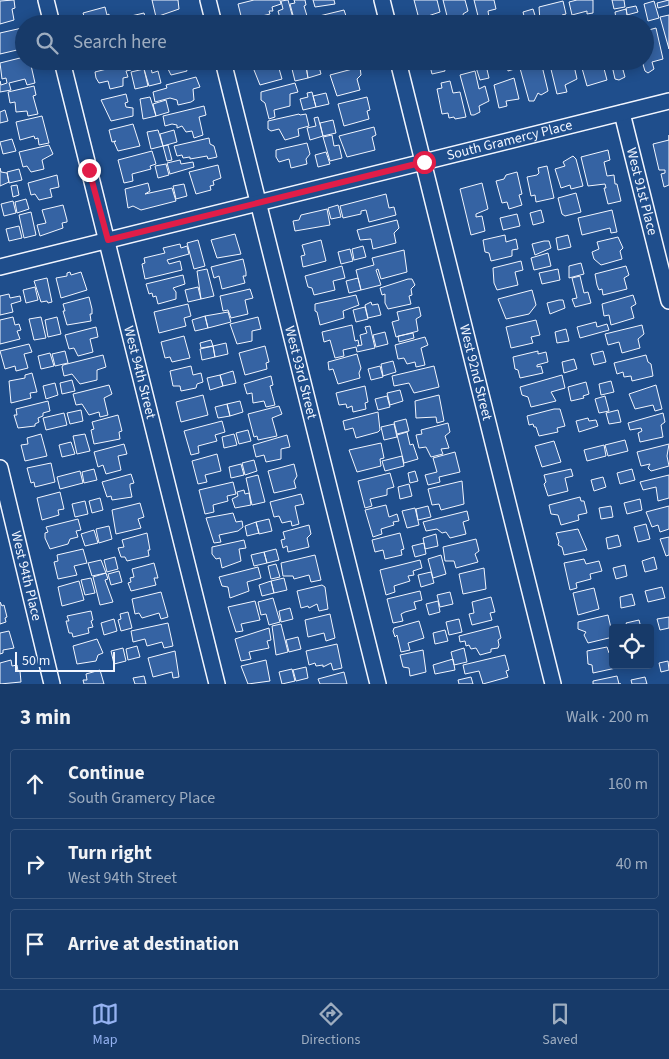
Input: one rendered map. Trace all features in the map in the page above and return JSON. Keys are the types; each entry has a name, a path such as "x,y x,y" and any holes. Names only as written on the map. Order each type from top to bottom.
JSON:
{"street":[{"path":"46,0 50,15"},
{"path":"208,0 212,15"},
{"path":"382,0 386,15"},
{"name":"West 94th Street","path":"64,70 217,684"},
{"name":"West 93rd Street","path":"225,70 378,684"},
{"name":"West 92nd Street","path":"400,70 553,684"},
{"name":"South Gramercy Place","path":"0,267 669,101"},
{"name":"West 91st Place","path":"622,113 669,301"},
{"name":"West 94th Place","path":"0,468 52,684"}],"building":[{"path":"14,0 15,8 12,9 14,20 0,24 0,1"},
{"path":"152,0 178,0 179,9 162,15 156,15"},
{"path":"254,0 280,0 281,4 272,7 273,11 269,11 270,14 241,15 238,4"},
{"path":"288,0 292,15 279,15 278,11 283,9 281,1"},
{"path":"294,0 305,0 306,5 304,6 307,15 293,15 290,4 295,3"},
{"path":"313,0 334,0 335,4 315,7"},
{"path":"414,0 437,0 440,12 431,15 418,15"},
{"path":"443,0 465,0 468,11 463,15 447,15"},
{"path":"474,0 494,0 496,9 488,11 489,15 478,15"},
{"path":"593,0 593,13 587,14 587,11 572,15 569,2"},
{"path":"612,0 624,0 625,7 614,9"},
{"path":"669,0 669,5 658,8 657,3"},
{"path":"563,1 566,14 540,15 539,7"},
{"path":"654,1 659,18 654,19 654,15 647,15 644,4"},
{"path":"636,6 638,12 627,15 626,8"},
{"path":"105,7 107,15 84,15 83,13"},
{"path":"533,9 535,15 524,15 523,12"},
{"path":"626,9 627,15 615,15 615,12"},
{"path":"344,10 346,15 323,15"},
{"path":"669,15 669,49 660,17"},
{"path":"656,28 663,59 654,61 654,29"},
{"path":"15,30 15,50 0,54 0,33"},
{"path":"15,59 15,70 32,70 35,83 27,85 25,79 9,83 11,90 0,92 0,81 1,85 7,83 6,78 2,79 0,63"},
{"path":"103,70 131,70 126,71 128,77 123,78 123,86 110,89 108,81 99,83 95,72"},
{"path":"144,70 152,70 152,73 158,71 161,83 149,86"},
{"path":"144,70 148,86 135,89 131,72"},
{"path":"168,70 187,71 171,75"},
{"path":"254,70 279,70 282,79 260,85"},
{"path":"292,70 307,70 308,78 295,81"},
{"path":"307,70 320,70 321,74 308,78"},
{"path":"349,70 360,70 361,75 357,79 360,90 337,96 330,75"},
{"path":"431,70 445,70 445,71 432,74"},
{"path":"477,70 487,70 489,78 480,80"},
{"path":"520,70 543,70 548,91 541,95 538,93 534,101 529,101"},
{"path":"551,70 575,70 577,79 565,85 567,92 557,94"},
{"path":"583,70 604,70 607,80 587,86"},
{"path":"613,70 623,70 625,77 619,80 615,79"},
{"path":"475,71 479,89 485,86 489,101 479,106 480,112 471,115 460,75"},
{"path":"196,77 200,87 193,89 194,100 191,102 178,105 177,100 170,98 155,102 153,92 167,88 166,85"},
{"path":"514,78 519,99 506,101 507,106 499,108 494,85"},
{"path":"450,81 453,93 460,92 466,117 455,119 454,117 449,118 448,113 442,114 437,89 442,88 441,83"},
{"path":"295,83 298,92 290,94 290,106 274,110 275,117 269,119 265,103 261,100 261,92"},
{"path":"34,86 36,95 33,96 38,114 28,116 27,111 16,112 15,102 10,103 8,92"},
{"path":"312,92 316,107 303,110 300,99 308,97 307,93"},
{"path":"326,93 329,104 316,107 313,96"},
{"path":"126,94 128,102 125,103 126,107 133,108 133,116 111,121 101,100"},
{"path":"150,97 156,116 143,119 140,99"},
{"path":"367,97 370,110 367,111 369,119 344,126 338,104"},
{"path":"166,100 169,112 156,116 153,104"},
{"path":"204,106 206,115 199,117 203,135 194,138 192,131 186,132 182,126 177,128 177,125 172,124 165,126 163,116"},
{"path":"5,110 8,121 0,123 0,112"},
{"path":"306,114 309,126 298,129 299,136 285,140 279,129 271,131 268,129 268,121"},
{"path":"42,116 49,143 39,145 38,138 35,139 34,136 20,140 16,122"},
{"path":"318,117 323,136 310,140 307,128 316,126 314,118"},
{"path":"333,120 336,133 323,136 320,123"},
{"path":"133,124 140,146 118,151 114,142 116,141 112,142 109,130"},
{"path":"374,127 376,135 372,137 375,150 347,157 339,136"},
{"path":"158,130 163,146 151,149 147,132"},
{"path":"174,130 177,142 163,146 160,134"},
{"path":"332,135 334,146 339,145 342,158 330,161 323,137"},
{"path":"209,138 210,144 214,146 217,157 208,159 207,156 190,159 190,157 183,158 182,155 177,156 174,146"},
{"path":"12,139 16,151 3,154 0,142"},
{"path":"669,140 669,185 664,187 661,174 665,173 665,170 659,170 653,144"},
{"path":"307,143 310,154 306,159 307,164 291,168 289,159 279,162 276,157 276,150"},
{"path":"49,145 53,154 42,160 44,169 31,172 27,166 23,167 19,152"},
{"path":"168,145 172,160 167,161 163,146"},
{"path":"608,150 610,160 604,162 607,176 614,175 621,201 608,204 604,188 606,188 605,184 588,186 581,157"},
{"path":"152,151 156,164 150,166 151,169 132,174 133,181 124,183 118,160"},
{"path":"326,152 330,164 318,167 315,155"},
{"path":"573,156 576,159 583,186 571,189 570,185 561,188 555,169 565,166 563,162"},
{"path":"180,160 181,164 193,162 194,167 170,174 167,163"},
{"path":"166,164 169,175 158,178 155,166"},
{"path":"218,165 221,178 213,181 214,185 210,186 211,190 196,194 189,172"},
{"path":"547,166 554,198 536,202 535,195 531,196 527,177 537,175 539,173 538,168"},
{"path":"0,168 1,172 7,173 9,182 0,186"},
{"path":"19,169 22,180 9,183 7,172"},
{"path":"517,172 522,194 519,195 522,205 509,209 507,202 502,203 496,181 504,179 506,175"},
{"path":"57,175 59,187 50,189 52,197 39,200 35,194 31,195 28,183"},
{"path":"148,183 150,191 145,194 172,188 176,201 141,210 133,206 128,208 125,189"},
{"path":"482,183 488,209 476,214 476,217 482,216 485,231 471,235 460,189"},
{"path":"184,184 187,196 176,199 173,186"},
{"path":"17,185 19,195 13,197 11,186"},
{"path":"576,193 581,212 565,216 562,214 558,198"},
{"path":"386,194 389,208 394,207 396,215 369,222 366,210 361,211 361,214 343,218 340,206"},
{"path":"26,199 29,209 17,213 15,202"},
{"path":"13,201 16,213 4,216 1,204"},
{"path":"63,205 67,222 62,223 63,228 40,236 37,225 46,223 42,210"},
{"path":"338,205 341,217 331,219 328,208"},
{"path":"327,209 330,225 295,231 293,221 299,220 301,215"},
{"path":"541,210 544,222 533,225 530,213"},
{"path":"612,210 617,232 611,233 610,228 582,235 578,218"},
{"path":"31,212 36,235 24,238 19,215"},
{"path":"517,214 520,226 503,230 500,218"},
{"path":"397,220 399,228 394,233 396,243 373,249 371,239 360,240 357,230"},
{"path":"19,226 22,238 9,241 6,229"},
{"path":"235,234 241,254 217,258 211,240"},
{"path":"505,235 506,242 516,239 518,249 512,250 512,256 491,261 489,253 485,252 483,240"},
{"path":"568,235 571,247 558,250 556,238"},
{"path":"618,237 623,248 620,251 622,259 601,265 594,259 592,252 599,249 597,242"},
{"path":"198,240 205,266 194,269 187,243"},
{"path":"321,240 326,261 303,267 301,256 305,255 302,245"},
{"path":"549,241 551,248 535,255 532,244"},
{"path":"180,244 181,248 187,246 189,254 167,260 169,264 180,261 182,270 145,279 142,264 145,263 144,258 165,253 163,248"},
{"path":"363,246 366,257 354,260 352,249"},
{"path":"350,249 353,261 341,264 338,252"},
{"path":"404,250 407,272 381,279 378,269 376,270 381,285 361,290 356,270 374,265 372,258"},
{"path":"548,253 551,266 534,270 531,258"},
{"path":"243,259 246,272 246,276 243,276 245,283 222,289 219,276 214,278 211,267"},
{"path":"521,261 523,270 515,272 518,285 497,290 494,283 493,268"},
{"path":"581,263 584,274 569,278 569,266"},
{"path":"342,266 345,278 333,281 335,290 314,295 312,288 308,287 305,276"},
{"path":"626,266 629,275 624,278 627,289 603,295 602,289 599,290 597,285 595,274"},
{"path":"207,269 214,296 201,299 197,271"},
{"path":"558,269 560,280 542,284 539,273"},
{"path":"70,272 71,275 81,272 87,290 61,298 56,278 67,276 67,273"},
{"path":"183,275 185,284 173,288 176,292 176,299 158,304 156,296 153,297 152,293 149,294 146,284"},
{"path":"580,276 584,293 588,292 591,303 575,307 572,299 577,298 572,278"},
{"path":"47,278 52,302 48,303 47,301 41,302 34,281"},
{"path":"358,278 361,290 349,293 346,281"},
{"path":"412,279 415,285 411,289 412,295 409,296 411,304 388,309 385,303 385,294 382,295 380,288"},
{"path":"35,287 38,300 26,303 23,290"},
{"path":"198,287 201,299 188,302 185,290"},
{"path":"250,289 253,298 245,300 248,314 231,318 228,310 223,311 220,296"},
{"path":"532,290 536,305 529,314 506,319 498,299"},
{"path":"9,294 10,298 20,296 21,301 11,304 13,312 0,315 0,296"},
{"path":"356,295 359,305 343,311 344,318 320,325 317,312 315,311 315,304"},
{"path":"633,295 636,304 631,307 634,318 611,325 609,315 604,316 602,304"},
{"path":"89,297 92,309 92,314 90,314 91,321 67,325 63,304"},
{"path":"563,300 565,308 550,314 547,303"},
{"path":"371,302 372,305 378,304 381,315 368,318 365,305"},
{"path":"188,304 191,316 184,318 186,326 159,333 154,312"},
{"path":"365,307 368,319 356,322 353,310"},
{"path":"419,307 421,316 416,319 418,331 396,337 392,322 399,320 397,312"},
{"path":"228,312 231,322 208,328 205,316"},
{"path":"205,316 208,328 195,331 192,320"},
{"path":"13,317 15,325 19,324 21,330 17,331 20,339 0,344 0,320"},
{"path":"41,317 46,338 34,340 29,319"},
{"path":"57,317 61,334 48,337 45,320"},
{"path":"258,317 261,329 252,331 252,341 237,344 230,324"},
{"path":"536,320 540,335 531,337 533,343 511,348 506,327"},
{"path":"596,322 597,327 607,324 609,330 580,338 577,327"},
{"path":"352,325 355,341 358,340 359,345 357,346 362,345 360,335 367,333 365,327 370,326 375,348 357,352 356,347 343,350 344,356 335,358 330,340 324,342 322,332"},
{"path":"642,325 644,334 638,339 640,348 622,353 619,342 608,345 605,334"},
{"path":"96,327 98,337 90,339 93,352 78,356 74,348 69,349 65,335"},
{"path":"566,329 569,341 557,343 555,332"},
{"path":"385,332 388,344 376,347 373,335"},
{"path":"413,333 414,338 399,342 398,336"},
{"path":"184,336 190,358 172,362 170,357 165,358 161,342"},
{"path":"425,337 428,345 421,348 425,365 416,367 415,362 407,364 404,358 398,359 395,345"},
{"path":"211,340 213,346 201,348 200,343"},
{"path":"226,343 228,354 215,357 213,346"},
{"path":"29,344 32,352 24,354 28,368 16,371 15,366 5,369 0,351"},
{"path":"213,346 215,357 202,360 200,349"},
{"path":"265,346 269,362 266,363 267,369 245,375 239,353"},
{"path":"65,351 68,363 55,366 52,354"},
{"path":"538,351 538,354 546,352 548,362 537,365 537,367 541,366 543,373 520,378 518,370 515,369 513,357"},
{"path":"603,351 606,362 594,365 591,354"},
{"path":"50,353 54,366 41,369 38,356"},
{"path":"357,354 361,368 360,378 338,384 333,369 329,370 328,362"},
{"path":"103,355 106,367 97,370 97,380 80,384 72,374 64,376 63,365"},
{"path":"646,355 648,362 651,364 653,376 632,381 631,376 624,377 623,372 617,374 614,363"},
{"path":"574,359 577,369 564,373 562,362"},
{"path":"393,361 396,372 383,376 381,364"},
{"path":"191,366 193,375 201,373 203,382 197,384 196,388 181,391 180,386 173,386 170,371"},
{"path":"380,366 383,377 371,380 368,369"},
{"path":"434,366 439,387 414,393 409,383 394,386 392,376"},
{"path":"233,371 236,383 223,386 220,375"},
{"path":"32,373 37,392 30,393 31,398 11,403 9,381 25,378 25,375"},
{"path":"220,375 223,386 210,390 207,378"},
{"path":"562,375 565,388 551,392 556,401 531,407 528,397 522,395 520,387"},
{"path":"271,376 273,385 270,386 275,405 266,407 264,401 253,403 252,393 247,394 244,384"},
{"path":"72,380 75,391 62,394 60,383"},
{"path":"611,381 614,392 601,395 599,384"},
{"path":"586,382 589,394 583,396 584,398 571,401 568,387"},
{"path":"55,383 58,395 46,399 43,386"},
{"path":"109,385 112,394 104,398 108,415 100,417 99,412 89,415 82,404 76,405 73,394"},
{"path":"656,385 662,409 655,411 653,405 635,409 629,394"},
{"path":"365,386 368,402 365,403 366,409 353,412 352,406 347,408 346,404 339,405 336,393"},
{"path":"400,390 403,401 390,405 387,393"},
{"path":"203,395 208,415 181,422 176,402"},
{"path":"439,395 444,421 437,423 436,417 416,418 415,401"},
{"path":"387,396 390,407 378,410 375,399"},
{"path":"605,396 609,411 599,413 595,399"},
{"path":"48,401 50,411 43,413 43,416 38,418 39,422 35,426 18,428 14,415 17,415 16,409"},
{"path":"240,401 243,412 230,416 227,404"},
{"path":"227,404 230,416 218,418 215,407"},
{"path":"279,406 282,414 272,418 277,436 258,440 257,436 254,437 248,414"},
{"path":"560,409 565,426 557,428 558,432 539,436 536,427 533,424 529,425 527,416"},
{"path":"81,410 83,421 70,424 67,413"},
{"path":"618,410 621,422 609,424 606,413"},
{"path":"378,412 380,430 378,432 356,438 353,428 345,430 343,421"},
{"path":"64,413 67,425 46,430 43,418"},
{"path":"663,413 665,422 661,425 663,437 640,442 638,433 642,431 641,428 630,430 628,423"},
{"path":"118,415 122,431 119,432 120,439 94,444 91,430 94,429 92,422"},
{"path":"588,418 589,421 596,420 598,426 579,432 576,421"},
{"path":"406,419 409,431 397,434 394,422"},
{"path":"222,421 225,432 215,435 217,441 198,446 199,453 191,455 184,431"},
{"path":"448,423 450,432 445,436 449,448 441,449 443,454 431,457 426,447 419,448 416,435 422,434 421,430"},
{"path":"394,424 397,437 384,440 381,427"},
{"path":"248,430 251,441 239,444 236,433"},
{"path":"407,432 410,445 413,444 418,459 404,463 397,435"},
{"path":"41,434 47,456 25,461 21,445 28,444 27,438"},
{"path":"85,434 90,451 77,454 73,436"},
{"path":"234,434 237,445 224,448 222,437"},
{"path":"287,435 290,447 281,449 281,459 266,462 264,455 256,457 253,445"},
{"path":"625,440 628,451 608,456 605,445"},
{"path":"554,441 561,462 542,467 535,446"},
{"path":"71,442 75,454 62,457 59,445"},
{"path":"381,443 384,458 380,459 381,466 357,472 349,450"},
{"path":"124,444 127,454 118,456 121,470 106,474 103,465 98,467 94,452"},
{"path":"669,444 667,456 669,466 651,471 648,468 650,464 641,466 637,452"},
{"path":"604,445 606,456 587,461 584,450"},
{"path":"455,452 460,472 439,477 440,482 428,485 425,475 437,472 433,458"},
{"path":"217,454 221,471 205,475 207,482 198,484 192,461"},
{"path":"402,456 404,466 385,471 382,461"},
{"path":"254,460 257,471 245,475 242,463"},
{"path":"51,463 55,482 35,487 34,482 31,483 27,468"},
{"path":"241,464 244,475 231,478 229,467"},
{"path":"294,464 297,476 294,481 296,488 274,493 268,471"},
{"path":"94,469 97,480 84,483 82,472"},
{"path":"571,469 573,476 565,478 568,491 548,496 544,484 546,482 544,475"},
{"path":"632,469 635,480 620,484 617,473"},
{"path":"80,471 83,483 60,489 57,477"},
{"path":"415,471 418,481 410,483 408,473"},
{"path":"390,473 394,487 387,489 387,495 370,499 372,506 365,508 358,481"},
{"path":"131,474 134,483 130,484 132,497 112,500 111,496 107,497 102,482"},
{"path":"258,475 265,502 252,505 246,478"},
{"path":"669,475 669,498 658,501 656,487 643,490 640,482"},
{"path":"603,477 606,487 594,491 591,480"},
{"path":"462,481 464,504 441,510 439,504 432,505 428,489"},
{"path":"233,482 236,494 227,496 228,501 213,505 214,512 205,514 199,490"},
{"path":"409,484 412,496 400,499 398,487"},
{"path":"244,490 245,494 249,493 251,505 235,508 232,499 238,496 237,492"},
{"path":"60,492 64,509 58,510 59,515 42,520 37,498"},
{"path":"301,494 304,504 295,506 299,524 292,526 291,521 282,523 279,516 274,517 270,502"},
{"path":"580,497 581,501 584,501 587,513 578,515 579,520 561,525 558,515 551,514 549,505"},
{"path":"100,498 103,510 92,513 89,501"},
{"path":"640,499 642,510 627,514 624,503"},
{"path":"85,501 88,514 75,517 72,504"},
{"path":"140,503 144,517 138,519 141,528 116,534 112,510"},
{"path":"386,505 389,517 397,514 399,521 393,522 394,525 381,529 382,534 373,537 365,510"},
{"path":"428,506 431,517 418,520 416,509"},
{"path":"611,506 613,517 601,519 599,508"},
{"path":"669,506 669,529 660,532 658,525 652,527 646,512"},
{"path":"415,508 419,525 407,528 402,511"},
{"path":"467,511 469,520 463,522 466,534 450,538 446,532 442,533 437,529 426,531 423,522"},
{"path":"233,513 236,522 242,521 243,527 238,531 219,535 221,542 214,543 206,518"},
{"path":"78,519 81,530 76,531 78,537 70,539 68,544 50,549 45,538 45,533 48,532 46,527"},
{"path":"269,519 272,531 259,534 256,522"},
{"path":"256,522 259,533 247,536 245,526"},
{"path":"646,524 650,539 638,542 634,527"},
{"path":"309,525 311,534 307,538 309,547 288,552 287,546 283,548 281,540 285,539 283,532"},
{"path":"109,526 112,539 99,543 96,529"},
{"path":"578,529 587,550 564,555 562,547 558,545 556,533"},
{"path":"94,530 98,543 85,546 81,534"},
{"path":"147,533 150,550 148,550 149,556 127,561 125,557 121,557 118,548 124,547 122,540"},
{"path":"400,533 404,549 401,550 402,555 385,559 383,550 375,552 372,540"},
{"path":"436,534 438,546 425,549 423,538"},
{"path":"618,535 621,546 608,549 606,538"},
{"path":"669,537 669,555 666,556 660,539"},
{"path":"476,539 479,551 475,554 478,562 456,568 454,561 445,561 443,547"},
{"path":"244,540 246,548 239,549 241,561 222,568 220,558 216,559 212,554 212,547"},
{"path":"424,543 426,554 415,557 412,546"},
{"path":"83,549 87,563 74,566 77,575 58,579 54,562 58,561 57,555"},
{"path":"276,549 279,560 267,563 264,552"},
{"path":"264,552 267,563 254,566 251,555"},
{"path":"315,555 321,580 311,582 309,575 294,579 293,576 283,576 281,563"},
{"path":"441,555 446,574 433,578 428,559"},
{"path":"115,557 118,569 107,572 104,560"},
{"path":"654,557 657,569 645,572 642,561"},
{"path":"584,559 586,564 599,561 602,571 590,574 591,579 576,583 577,588 570,590 564,563"},
{"path":"101,560 106,573 92,576 88,563"},
{"path":"420,560 422,568 413,571 414,575 408,576 410,581 394,586 395,592 386,595 380,570"},
{"path":"154,563 158,578 154,578 156,585 131,591 128,583 131,582 130,578 134,577 132,569"},
{"path":"276,564 280,577 271,579 268,566"},
{"path":"625,565 627,576 616,579 613,568"},
{"path":"258,567 261,578 247,582 249,591 230,598 228,587 222,586 219,577"},
{"path":"484,568 486,589 463,594 459,574"},
{"path":"119,571 122,582 111,585 108,574"},
{"path":"431,572 434,583 421,587 418,575"},
{"path":"106,573 108,579 105,580 113,602 100,605 93,577"},
{"path":"91,578 95,593 85,595 81,580"},
{"path":"284,578 287,590 274,593 271,581"},
{"path":"79,581 84,600 62,606 58,587"},
{"path":"271,581 274,593 262,596 259,585"},
{"path":"322,585 325,587 328,609 319,611 317,604 309,608 308,606 301,608 297,591"},
{"path":"662,587 665,598 648,602 645,591"},
{"path":"594,588 599,609 578,615 573,593"},
{"path":"420,591 422,600 414,602 416,609 401,614 403,621 393,623 387,599"},
{"path":"161,592 168,617 161,619 159,613 142,618 139,613 135,614 132,599"},
{"path":"450,592 453,604 440,607 437,595"},
{"path":"632,594 635,605 621,608 620,597"},
{"path":"491,597 495,612 490,613 492,620 472,625 469,614 474,613 472,602"},
{"path":"273,598 280,622 269,625 266,614 261,615 258,602"},
{"path":"255,601 260,620 241,624 243,631 236,632 228,607"},
{"path":"438,601 440,612 429,615 426,604"},
{"path":"0,602 2,606 4,605 7,617 5,618 6,622 0,624"},
{"path":"290,608 293,619 281,622 279,611"},
{"path":"91,611 93,627 88,628 89,633 73,637 72,633 69,633 66,621 69,621 67,616"},
{"path":"128,612 132,628 121,631 118,620 121,619 120,614"},
{"path":"330,614 335,638 326,641 324,633 308,637 305,620"},
{"path":"608,615 610,624 609,638 588,643 584,635 586,632 578,629 578,622"},
{"path":"669,617 669,628 660,630 657,619"},
{"path":"114,619 117,631 104,635 101,623"},
{"path":"459,619 462,632 449,635 446,622"},
{"path":"639,620 640,624 626,624"},
{"path":"419,621 424,638 408,643 410,650 401,652 397,635 395,637 393,631 394,628"},
{"path":"168,623 173,646 164,648 162,642 147,646 145,639 133,642 131,631"},
{"path":"281,624 288,652 276,655 272,626"},
{"path":"498,626 501,638 498,640 498,648 491,649 491,652 480,655 476,648 471,649 469,645 466,646 465,641 460,642 459,636"},
{"path":"269,628 271,640 267,641 269,648 249,652 251,659 241,661 235,639"},
{"path":"445,630 448,641 435,644 433,633"},
{"path":"9,631 14,648 3,650 3,653 0,654 0,633"},
{"path":"298,637 301,649 289,652 286,640"},
{"path":"97,639 103,653 98,655 96,661 77,664 73,646"},
{"path":"337,644 342,668 333,670 331,663 323,667 323,665 316,666 315,663 309,665 306,651"},
{"path":"137,646 140,657 128,660 126,649"},
{"path":"607,647 609,669 611,669 593,673 592,665 588,664 587,651"},
{"path":"123,648 126,661 114,664 111,651"},
{"path":"464,648 467,662 454,665 451,652"},
{"path":"423,650 426,672 410,676 409,668 403,667 400,655"},
{"path":"175,651 179,677 173,678 172,672 153,677 148,658"},
{"path":"505,655 509,670 506,671 508,677 483,684 479,671 465,674 463,665"},
{"path":"453,659 455,670 435,674 433,665"},
{"path":"11,660 12,666 17,665 18,671 20,671 21,682 0,684 0,663"},
{"path":"266,660 270,681 248,684 241,666"},
{"path":"668,661 669,670 661,672 659,663"},
{"path":"306,667 308,678 296,681 293,670"},
{"path":"292,669 295,681 282,684 279,672"},
{"path":"100,670 104,684 84,684 83,680 87,680 86,674"},
{"path":"344,672 347,684 320,684 318,679"},
{"path":"144,676 146,684 135,684 133,678"},
{"path":"617,676 619,684 593,684 593,681"},
{"path":"471,677 473,684 459,684 458,680"},
{"path":"645,677 647,684 632,684 631,680"}],"route":[{"path":"89,170 108,240 424,162"}]}
